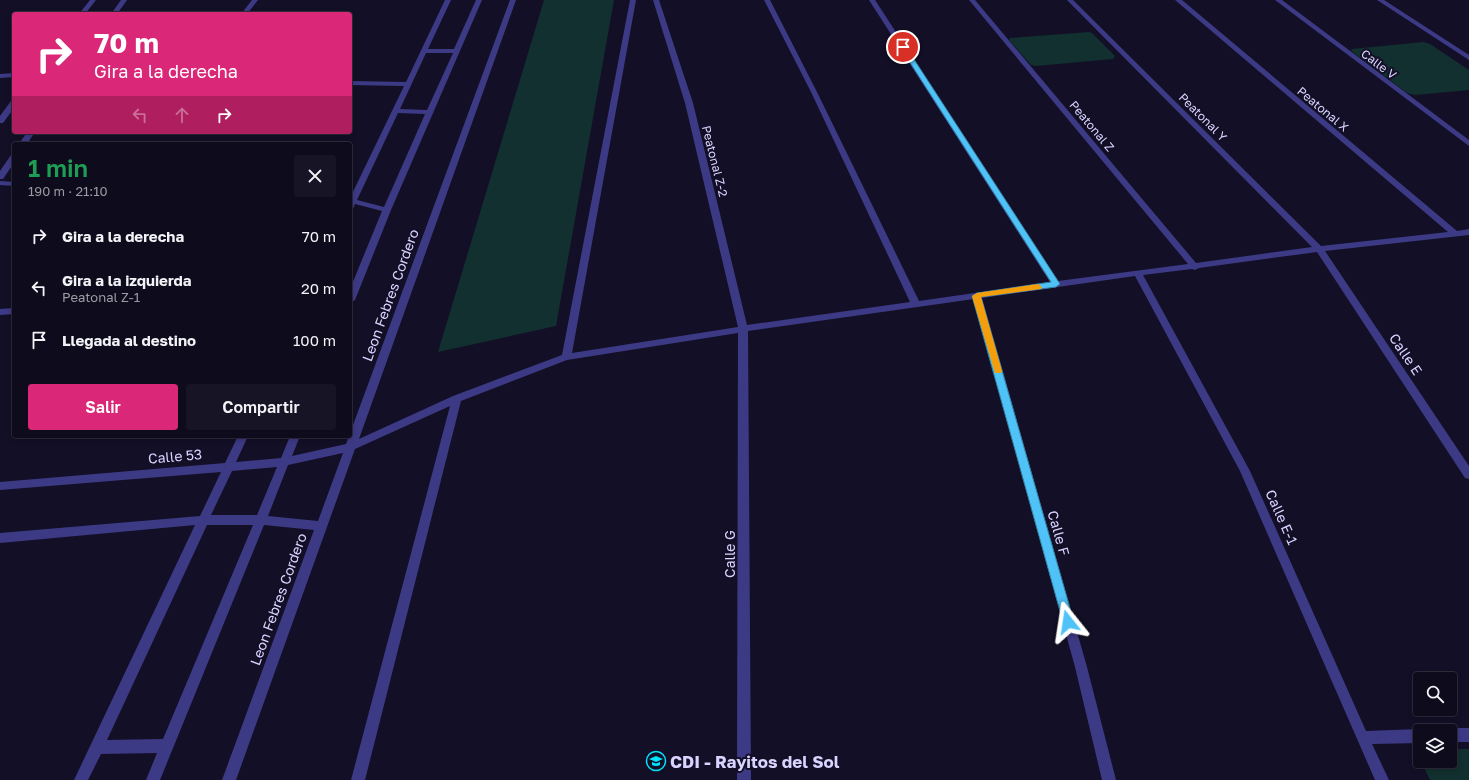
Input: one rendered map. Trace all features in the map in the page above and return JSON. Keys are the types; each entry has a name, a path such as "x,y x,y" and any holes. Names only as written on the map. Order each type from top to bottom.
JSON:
{"street":[{"path":"84,12 93,0"},
{"path":"115,12 124,0"},
{"path":"246,12 255,0"},
{"path":"352,202 448,0"},
{"path":"352,295 387,210 479,0"},
{"name":"Leon Febres Cordero","path":"229,780 320,526 513,0"},
{"path":"566,358 633,0"},
{"name":"Peatonal Z-2","path":"656,0 689,103 743,329"},
{"path":"767,0 814,92 916,304"},
{"path":"872,0 1056,284"},
{"name":"Peatonal Z","path":"972,0 1195,267"},
{"name":"Peatonal Y","path":"1070,0 1320,249"},
{"name":"Peatonal X","path":"1178,0 1454,234"},
{"name":"Calle V","path":"1278,0 1337,46 1469,144"},
{"path":"1380,0 1469,58"},
{"path":"424,51 457,51"},
{"path":"0,76 12,75"},
{"path":"352,83 409,84"},
{"path":"0,121 12,105"},
{"path":"396,111 430,112"},
{"path":"0,177 12,160"},
{"path":"0,184 12,184"},
{"path":"352,184 360,184"},
{"path":"352,204 387,210"},
{"name":"Calle 53","path":"0,486 284,462 350,447 457,399 566,358 743,329 1056,284 1195,267 1320,249 1468,232"},
{"name":"Calle E","path":"1320,249 1469,475"},
{"name":"Calle E-1","path":"1138,274 1245,471 1362,738 1382,780"},
{"name":"Calle F","path":"977,296 1081,667 1109,780"},
{"path":"0,312 12,312"},
{"name":"Calle G","path":"743,329 744,780"},
{"path":"358,780 457,399"},
{"path":"81,780 242,438"},
{"path":"153,780 261,520 293,438"},
{"path":"0,538 203,520 261,520 320,526"},
{"path":"1457,735 1469,735"},
{"path":"1362,738 1413,736"},
{"path":"96,747 167,746"}],"green space":[{"path":"544,0 614,0 556,326 438,352"},
{"path":"1092,33 1115,56 1113,59 1036,66 1031,65 1009,40 1010,38"},
{"path":"1423,42 1430,44 1469,70 1469,90 1415,95 1407,93 1351,51 1352,49"},
{"path":"1457,749 1469,749 1469,780 1430,780 1424,768 1457,768"}],"slow traffic":[{"path":"998,371 977,296 1038,287"}],"place":[{"name":"CDI - Rayitos del Sol","path":"656,761"}],"route":[{"path":"903,47 1056,284 977,296 1068,622"}]}
